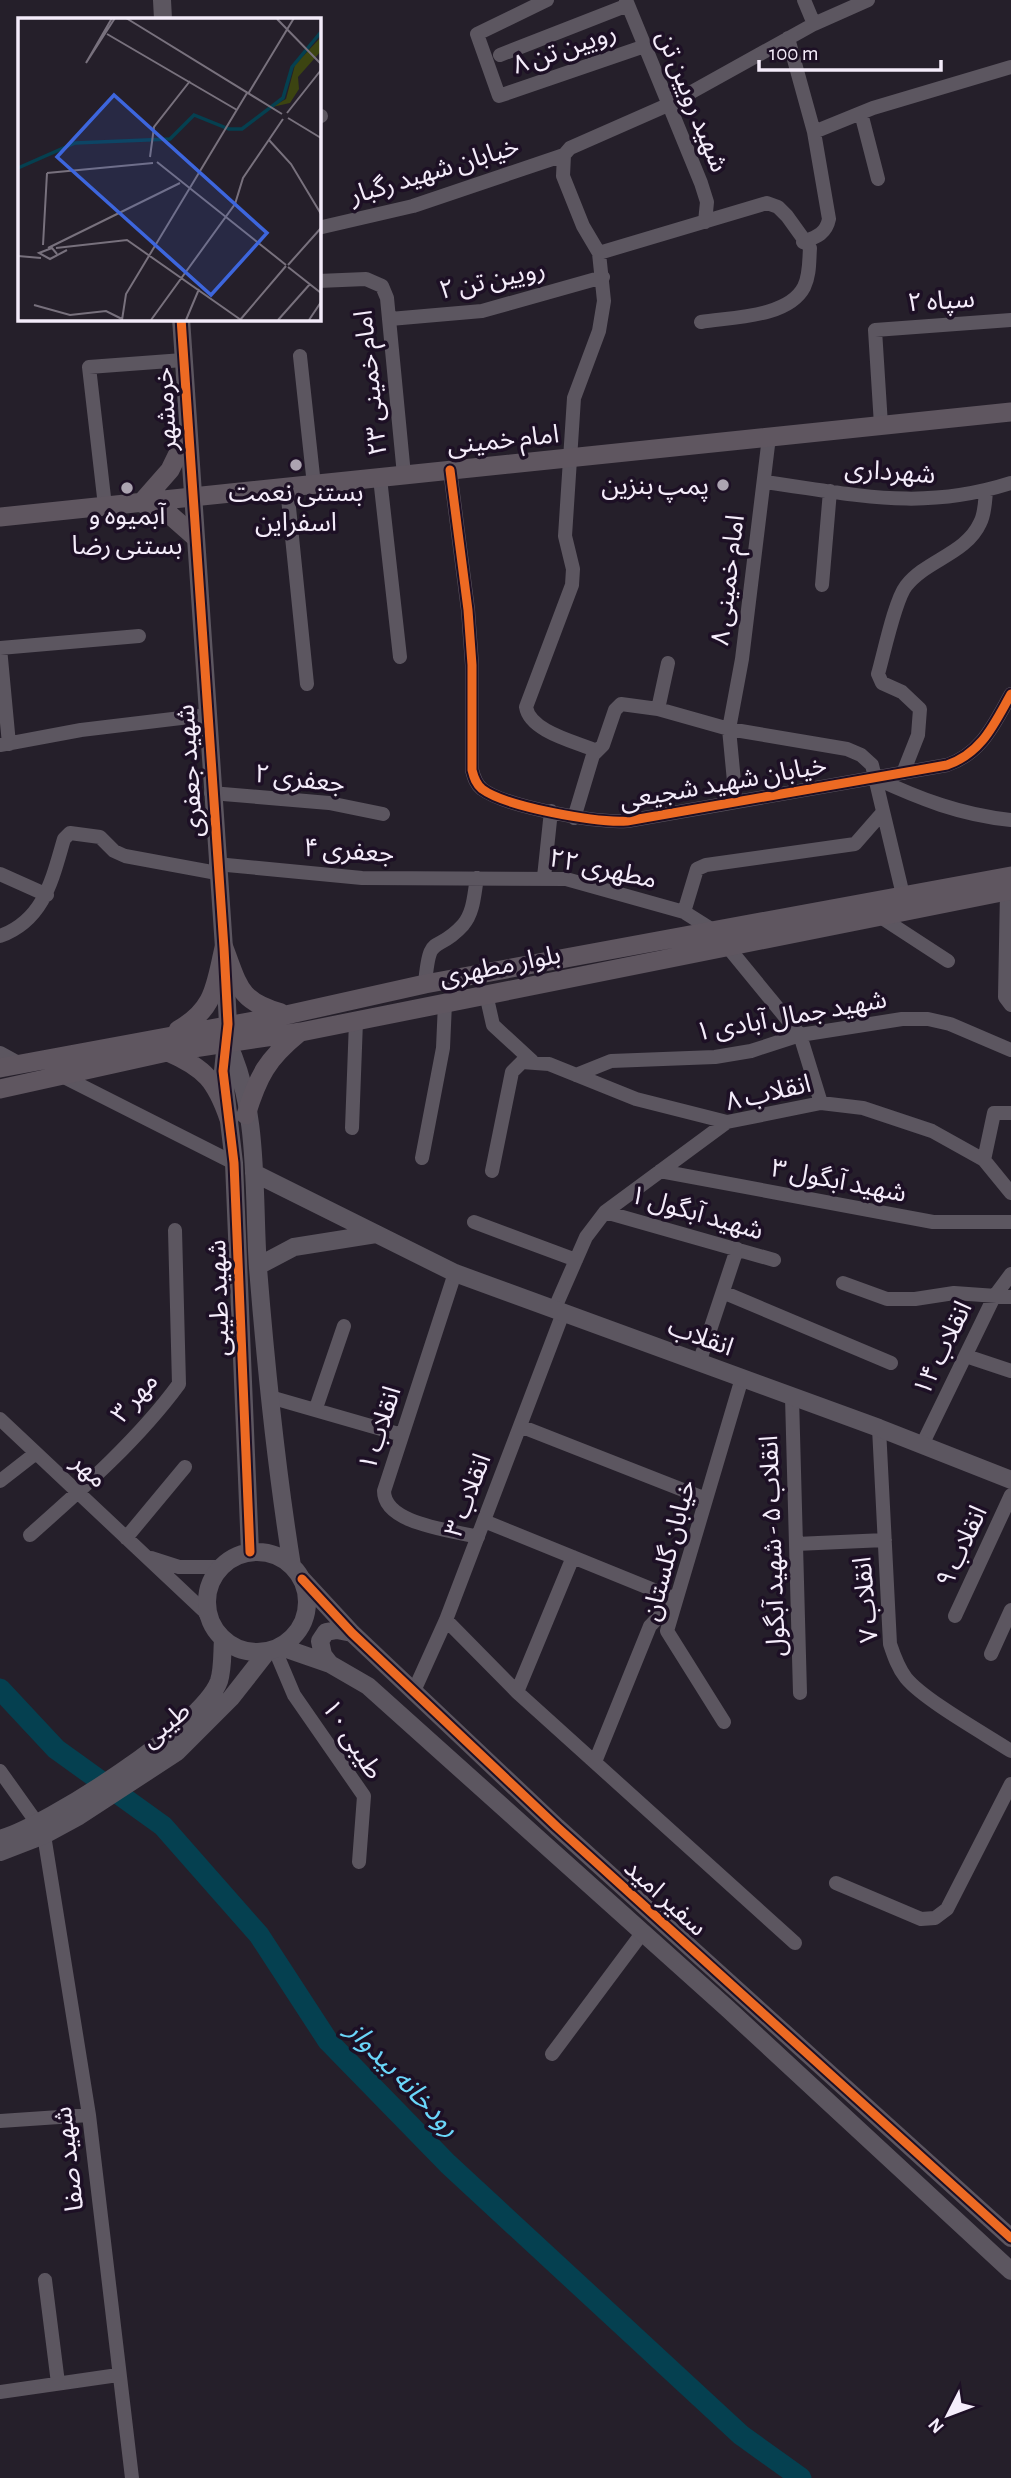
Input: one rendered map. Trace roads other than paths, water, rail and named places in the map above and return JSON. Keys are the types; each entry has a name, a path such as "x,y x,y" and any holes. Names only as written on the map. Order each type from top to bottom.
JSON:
{"main road":[{"name":"امام خمینی","path":"0,517 1011,412"},
{"path":"187,435 170,470 141,503 169,514 194,536"},
{"name":"بلوار مطهری","path":"0,1068 298,1022 425,984 711,929 902,895 1010,886"},
{"name":"بلوار مطهری","path":"298,1022 356,1021 879,916 1010,886"},
{"path":"224,948 246,998 256,1006 298,1022 264,1066 238,1117 209,1077 167,1044 208,1005 213,996 224,948"},
{"name":"بلوار مطهری","path":"0,1089 62,1076 167,1044"}],"street":[{"path":"162,0 163,18"},
{"name":"رویین تن ۸","path":"547,0 477,34 499,96 645,46"},
{"path":"804,0 814,24"},
{"name":"خیابان شهید رگبار","path":"320,228 413,206 564,155 570,148 670,104 814,24 868,0"},
{"path":"500,55 627,3"},
{"name":"شهید رویین تن","path":"627,3 701,183 707,202 705,222"},
{"path":"788,38 814,132 829,219 827,228 803,242"},
{"path":"814,132 861,113 1011,66"},
{"path":"861,113 878,179"},
{"path":"564,155 563,176 583,226 599,253 604,301 599,331 574,398 565,536 573,569 572,585 526,707 532,720 542,727 597,751"},
{"path":"599,253 767,203 778,207 810,248 808,275 797,296 777,308 701,322"},
{"name":"رویین تن ۲","path":"390,319 482,311 603,277"},
{"name":"امام خمینی ۲۳","path":"320,281 366,279 382,286 390,319 404,475"},
{"name":"خرمشهر","path":"181,320 191,498"},
{"name":"سپاه ۲","path":"881,425 875,330 1011,320"},
{"path":"300,356 314,485"},
{"path":"105,506 89,367 183,360"},
{"name":"امام خمینی ۸","path":"736,802 729,729 742,659 769,437"},
{"name":"خیابان شهید شجیعی","path":"450,470 468,610 472,665 472,770 475,782 483,790 574,818 603,823 904,773 965,759 986,736 1011,694"},
{"path":"380,478 400,657"},
{"name":"شهرداری","path":"764,482 923,501 986,491 1011,483"},
{"path":"287,488 307,684"},
{"path":"822,585 830,491"},
{"path":"904,773 918,734 920,709 902,691 882,683 878,674 904,587 920,571 973,534 981,521 986,491"},
{"name":"شهید جعفری","path":"191,498 228,1033"},
{"path":"139,636 0,648 4,744 81,730 206,715"},
{"path":"658,709 668,663"},
{"path":"574,818 593,755 603,746 618,706 625,703 658,709 729,729 847,749 869,761 902,895"},
{"path":"875,778 936,805 966,814 1011,820"},
{"name":"جعفری ۲","path":"211,793 329,803 383,814"},
{"path":"544,877 551,811"},
{"path":"684,912 697,869 706,865 855,844 883,812"},
{"name":"جعفری ۴","path":"47,895 64,839 66,835 75,832 100,837 114,851 125,856 217,868 362,878 477,878"},
{"path":"0,874 47,895 34,915 14,931 0,936"},
{"path":"425,984 427,953 431,947 462,926 471,912 477,878"},
{"name":"مطهری ۲۲","path":"477,878 566,879 684,912 711,929"},
{"path":"1009,1004 1010,886"},
{"path":"879,916 948,961"},
{"path":"727,946 800,1035 821,1103"},
{"path":"486,994 493,1025 532,1061 636,1099 727,1122"},
{"path":"422,1158 443,1048 445,1003"},
{"name":"شهید جمال آبادی ۱","path":"576,1075 611,1061 715,1057 751,1051 800,1035 902,1019 928,1019 973,1032 1011,1050"},
{"path":"352,1128 356,1021"},
{"name":"شهید طیبی","path":"228,1033 223,1071 254,1173 258,1266 270,1397 279,1480 297,1572"},
{"path":"0,1053 20,1064"},
{"path":"492,1171 512,1072 515,1066 532,1061"},
{"path":"62,1076 234,1163"},
{"name":"انقلاب ۸","path":"558,1312 586,1237 605,1212 727,1122 821,1103 863,1108 932,1131 984,1160 1011,1193"},
{"path":"984,1160 994,1113 1011,1113"},
{"name":"شهید طیبی","path":"238,1117 234,1163 250,1552"},
{"name":"شهید آبگول ۳","path":"660,1171 933,1222 1011,1222"},
{"name":"انقلاب","path":"254,1173 455,1273 879,1428 1011,1480"},
{"name":"شهید آبگول ۱","path":"605,1212 774,1260"},
{"path":"474,1222 576,1260"},
{"name":"مهر ۳","path":"30,1535 78,1493 164,1404 179,1384 176,1230"},
{"path":"258,1266 294,1247 376,1234"},
{"path":"699,1363 725,1293 737,1250"},
{"name":"انقلاب ۱","path":"455,1273 384,1491 387,1507 406,1519 478,1537"},
{"name":"انقلاب ۱۴","path":"922,1445 994,1297 1011,1275"},
{"path":"843,1283 887,1299 915,1300 954,1293 1011,1297"},
{"path":"725,1293 891,1363"},
{"name":"انقلاب ۳","path":"413,1693 446,1620 478,1537 520,1426 558,1312"},
{"path":"316,1409 344,1326"},
{"path":"966,1356 1011,1371"},
{"name":"خیابان گلستان","path":"724,1722 667,1631 742,1378"},
{"path":"270,1397 402,1435"},
{"name":"انقلاب ۵ - شهید آبگول","path":"792,1397 800,1693"},
{"name":"مهر","path":"0,1419 204,1611 218,1632"},
{"path":"520,1426 706,1499"},
{"name":"انقلاب ۷","path":"879,1428 890,1644 898,1667 916,1687 1011,1751"},
{"path":"0,1481 36,1453"},
{"path":"126,1538 185,1467"},
{"path":"247,1486 256,1492 265,1493 274,1488 279,1480"},
{"name":"انقلاب ۹","path":"956,1616 1011,1495"},
{"path":"484,1521 676,1599 650,1626 595,1762"},
{"path":"796,1544 885,1540"},
{"path":"250,1552 273,1555 297,1572 307,1594 303,1624 294,1637 274,1649 236,1648 218,1632 208,1611 208,1595 212,1580 221,1567 234,1557 250,1552"},
{"name":"مهر","path":"146,1557 179,1567 221,1567"},
{"path":"517,1692 573,1558"},
{"name":"سفیر امید","path":"297,1572 352,1633 557,1828 1011,2238"},
{"path":"991,1654 1011,1610"},
{"path":"446,1620 517,1692 795,1943"},
{"path":"330,1664 323,1655 320,1641 326,1632 337,1630 352,1633"},
{"name":"طیبی","path":"126,1777 190,1720 208,1700 218,1682 218,1632"},
{"name":"سفیر امید","path":"274,1649 330,1664 368,1686 643,1932 1011,2271"},
{"name":"طیبی","path":"40,1829 126,1777 177,1752 209,1722 274,1649"},
{"name":"طیبی ۱۰","path":"274,1649 294,1695 364,1796 359,1862"},
{"path":"0,1771 40,1829"},
{"path":"836,1883 921,1919 935,1918 947,1909 1011,1784"},
{"path":"0,1839 40,1829"},
{"path":"0,1852 40,1829"},
{"name":"شهید صفا","path":"40,1829 89,2115 132,2478"},
{"path":"552,2054 643,1932"},
{"path":"0,2121 89,2115"},
{"path":"45,2280 58,2384"},
{"path":"0,2392 118,2375"}],"waterway":[{"name":"رودخانه بیدواز","path":"0,1689 56,1749 163,1826 259,1935 328,2041 448,2164 741,2435 801,2478"}],"place":[{"name":"بستنی نعمت اسفراین","path":"296,465"},
{"name":"پمپ بنزین","path":"723,485"},
{"name":"آبمیوه و بستنی رضا","path":"127,488"}]}
